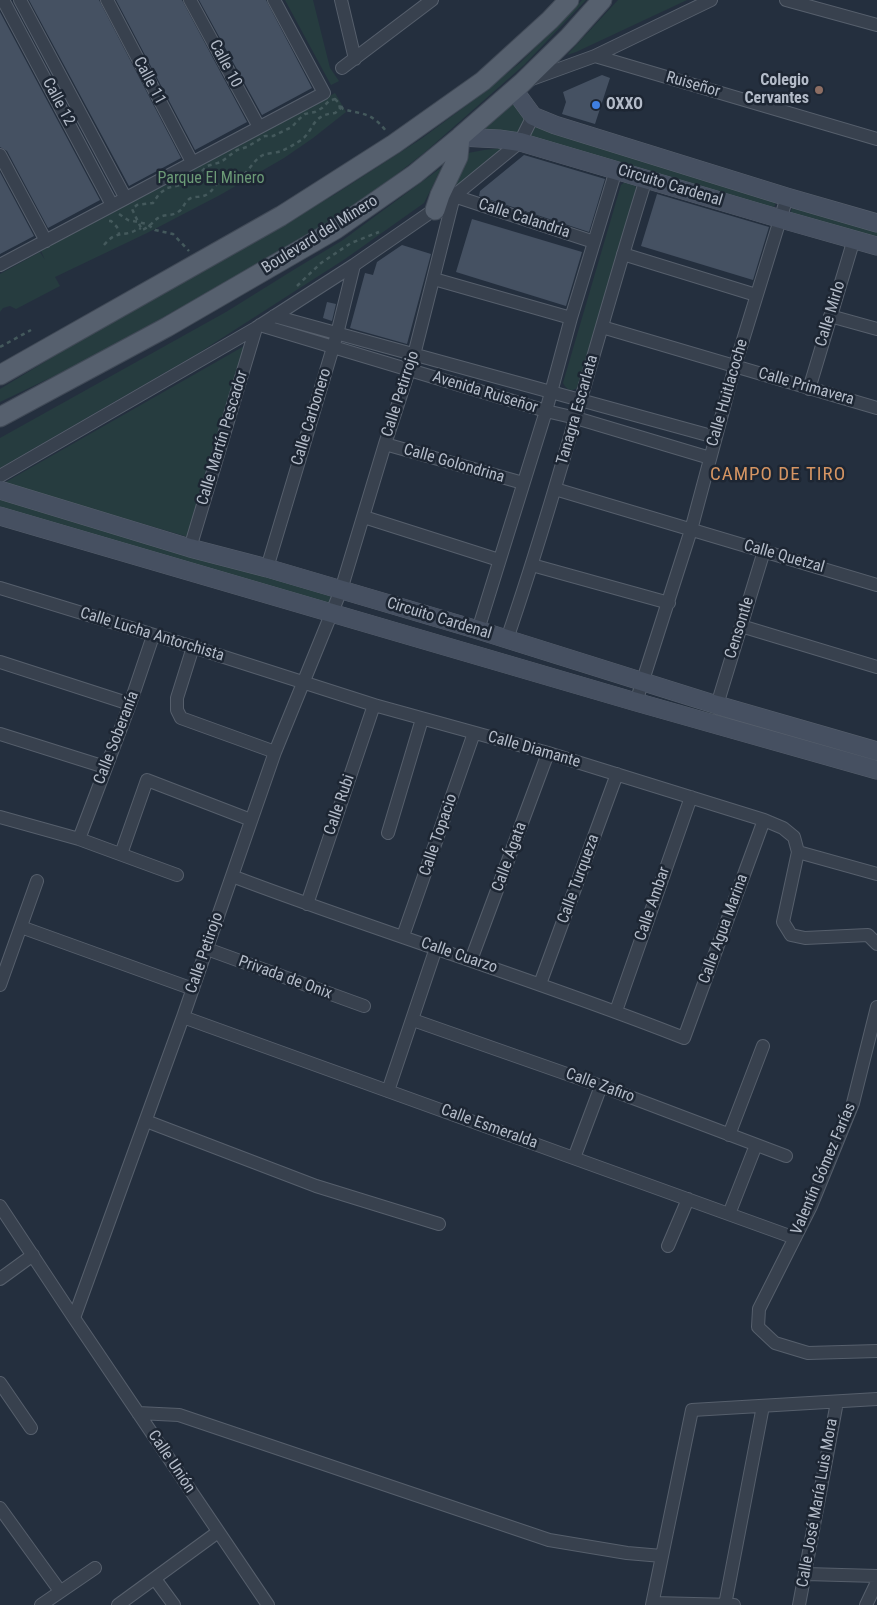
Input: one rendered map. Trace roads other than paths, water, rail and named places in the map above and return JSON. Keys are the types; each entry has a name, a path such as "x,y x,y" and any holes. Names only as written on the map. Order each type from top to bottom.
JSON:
{"main road":[{"path":"0,375 281,216 394,144 483,81 550,20 569,0"},
{"name":"Boulevard del Minero","path":"0,418 167,327 336,229 415,174 460,137 518,86 569,37 602,0"},
{"path":"435,210 458,157 460,137"}],"street":[{"name":"Calle 12","path":"3,0 112,205"},
{"name":"Calle 12","path":"20,0 125,198"},
{"name":"Calle 11","path":"106,0 192,162"},
{"name":"Calle 10","path":"190,0 259,127"},
{"path":"0,265 324,93 274,0"},
{"path":"341,0 354,59"},
{"path":"0,476 258,326 354,265 454,196 520,142 533,116 518,86 594,56 711,0"},
{"path":"786,0 877,25"},
{"path":"342,68 426,2"},
{"name":"Ruiseñor","path":"594,56 877,139"},
{"name":"Circuito Cardenal","path":"533,116 555,125 877,223"},
{"name":"Circuito Cardenal","path":"460,137 520,142 877,246"},
{"path":"0,155 46,241"},
{"name":"Tanagra Escarlata","path":"478,630 546,411 571,318 616,170"},
{"name":"Tanagra Escarlata","path":"507,639 555,489 646,179"},
{"name":"Calle Calandria","path":"454,196 594,242"},
{"name":"Calle Petirrojo","path":"342,590 410,370 454,196"},
{"name":"Calle Huitlacoche","path":"636,702 691,530 735,366 787,197"},
{"name":"Calle Mirlo","path":"809,389 854,240"},
{"path":"623,254 756,295"},
{"name":"Calle Carbonero","path":"267,568 337,334 354,265"},
{"path":"434,279 571,318"},
{"name":"Avenida Ruiseñor","path":"274,316 715,437"},
{"path":"830,316 877,329"},
{"name":"Avenida Ruiseñor","path":"258,326 710,458"},
{"name":"Calle Martín Pescador","path":"190,548 258,326"},
{"name":"Calle Primavera","path":"602,327 877,408"},
{"name":"Calle Golondrina","path":"386,444 524,483"},
{"path":"555,489 691,530"},
{"name":"Circuito Cardenal","path":"0,490 190,548 267,568 478,630 717,705 877,751"},
{"name":"Circuito Cardenal","path":"0,516 332,614 877,770"},
{"path":"364,517 500,560"},
{"name":"Calle Quetzal","path":"691,530 877,584"},
{"name":"Censontle","path":"717,705 764,550"},
{"path":"532,565 668,603"},
{"name":"Calle Lucha Antorchista","path":"0,588 303,682"},
{"name":"Calle Petirojo","path":"74,1318 193,989 275,752 342,590"},
{"path":"741,626 877,666"},
{"name":"Calle Soberanía","path":"79,839 130,704 153,636"},
{"path":"193,647 177,698 177,710 181,718 275,752"},
{"path":"0,662 130,704"},
{"name":"Calle Diamante","path":"303,682 422,719 548,753 764,820 783,828 794,837 798,852"},
{"name":"Calle Rubi","path":"306,904 374,705"},
{"path":"388,833 422,719"},
{"name":"Calle Topacio","path":"404,936 474,733"},
{"path":"0,734 106,767"},
{"name":"Calle Ágata","path":"472,960 548,753"},
{"name":"Calle Turqueza","path":"540,984 617,774"},
{"path":"120,854 147,780 251,820"},
{"name":"Calle Ambar","path":"616,1011 691,797"},
{"path":"0,817 79,839 177,875"},
{"name":"Calle Agua Marina","path":"684,1038 764,820"},
{"path":"877,874 798,852 783,922 791,935 805,938 868,935 877,944"},
{"name":"Calle Cuarzo","path":"232,876 306,904 404,936 616,1011 684,1038"},
{"path":"0,985 37,880"},
{"path":"21,927 193,989"},
{"path":"388,1091 436,948"},
{"name":"Privada de Onix","path":"207,949 364,1006"},
{"name":"Valentín Gómez Farías","path":"877,1007 875,1028 853,1103 811,1206 759,1309 758,1326 775,1343 808,1352 877,1351"},
{"name":"Calle Esmeralda","path":"183,1017 795,1238"},
{"name":"Calle Zafiro","path":"413,1020 601,1086 786,1156"},
{"path":"729,1135 764,1046"},
{"path":"574,1158 601,1086"},
{"path":"146,1121 316,1186 439,1224"},
{"path":"729,1214 756,1145"},
{"path":"668,1246 688,1199"},
{"name":"Calle Unión","path":"0,1206 268,1605"},
{"path":"0,1279 33,1255"},
{"path":"0,1383 31,1428"},
{"path":"734,1605 652,1604 692,1410 877,1399"},
{"name":"Calle José María Luis Mora","path":"799,1605 837,1402"},
{"path":"725,1604 763,1406"},
{"path":"138,1413 179,1415 549,1540 627,1553 662,1556"},
{"path":"0,1508 60,1591"},
{"path":"118,1605 218,1532"},
{"path":"41,1605 95,1568"},
{"path":"806,1574 877,1576"},
{"path":"155,1579 174,1605"},
{"path":"866,1605 877,1582"}],"place":[{"name":"Colegio Cervantes","path":"819,90"},
{"name":"OXXO","path":"596,105"}],"district":[{"name":"CAMPO DE TIRO","path":"778,475"}],"park label":[{"name":"Parque El Minero","path":"211,179"}]}
